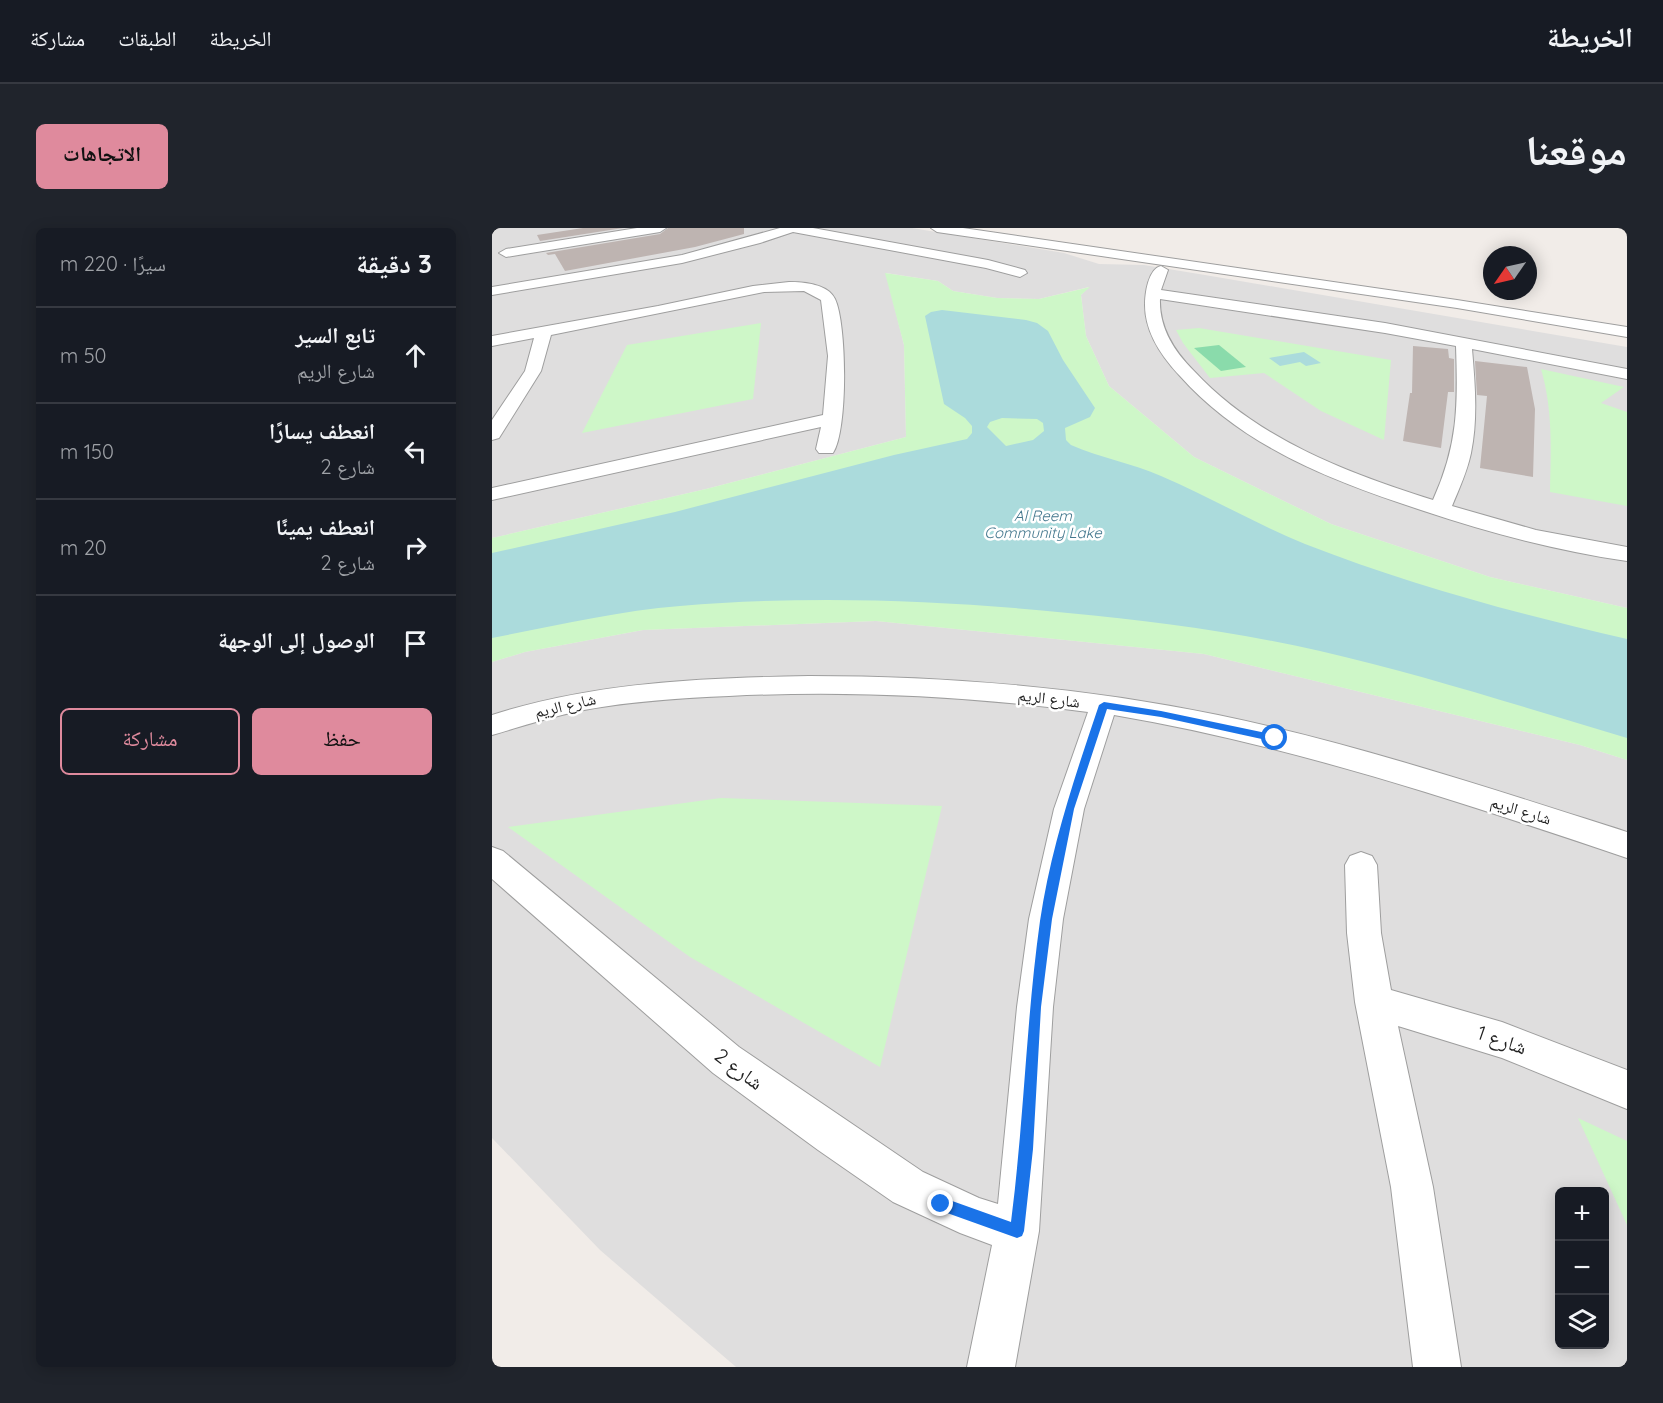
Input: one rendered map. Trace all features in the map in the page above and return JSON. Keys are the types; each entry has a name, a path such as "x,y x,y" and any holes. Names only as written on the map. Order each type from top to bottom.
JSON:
{"street":[{"path":"506,253 660,228"},
{"path":"492,291 692,257 745,244 792,228 988,264 1020,273"},
{"path":"937,228 1069,248 1108,258 1159,266 1457,304 1627,332"},
{"path":"492,244 523,268 535,284"},
{"path":"1159,266 1152,293 1152,316 1162,341 1196,385 1224,408 1263,434 1312,461 1371,486 1440,509 1524,534 1627,554"},
{"path":"492,340 544,332 763,288 788,286 810,288 825,295 828,299 834,325 837,375 826,449"},
{"path":"1152,293 1324,318 1627,374"},
{"path":"492,434 533,371 544,332"},
{"path":"1440,509 1457,469 1465,430 1467,394 1464,343"},
{"path":"492,494 832,419"},
{"name":"شارع الريم","path":"492,725 549,707 619,694 777,685 966,689 1161,714 1275,738 1430,782 1627,845"},
{"path":"991,1367 1017,1231 1027,1149 1035,1007 1046,919 1069,809 1104,705"},
{"name":"شارع 2","path":"492,860 726,1060 758,1084 908,1187 967,1214 1017,1231"},
{"path":"1361,865 1363,932 1373,1002 1405,1145 1437,1367"},
{"name":"شارع 1","path":"1373,1002 1527,1048 1627,1090"}],"shaded area":[{"path":"492,228 912,228 1064,253 1099,264 1144,265 1627,347 1627,608 1490,577 1331,524 1194,457 1109,386 1086,336 1081,295 1089,287 1039,299 997,298 953,291 938,281 886,273 904,345 906,437 706,489 492,538"},
{"path":"876,621 1204,654 1580,745 1627,760 1627,1367 736,1367 600,1250 492,1138 492,662 525,652 643,630"}],"green space":[{"name":"Al Reem Community Lake","path":"885,273 938,281 953,291 997,298 1039,299 1090,287 1081,295 1086,336 1109,386 1194,457 1331,524 1490,577 1627,608 1627,760 1580,745 1204,654 876,621 643,630 525,652 492,662 492,538 706,489 906,437 904,345"},
{"path":"761,323 753,399 582,433 627,345"},
{"path":"1199,328 1391,360 1384,440 1321,411 1264,373 1210,378 1183,343 1176,330"},
{"path":"1219,345 1246,367 1221,371 1194,348"},
{"path":"1541,369 1624,387 1601,403 1627,412 1627,506 1550,492 1551,445 1548,400"},
{"path":"721,798 942,806 880,1067 690,957 508,827"},
{"path":"1578,1118 1627,1141 1627,1225"}],"water":[{"name":"Al Reem Community Lake","path":"942,310 1026,320 1037,323 1048,331 1063,360 1095,408 1090,417 1065,428 1066,440 1071,445 1161,476 1305,544 1384,573 1464,598 1627,639 1627,738 1359,660 1226,633 1100,616 923,602 777,601 633,611 492,638 492,553 675,512 894,455 967,439 972,433 972,426 965,418 944,404 925,316","holes":["1002,418 1037,419 1043,423 1044,431 1033,440 1006,446 987,427 990,422"]},
{"path":"1304,352 1321,363 1306,366 1300,362 1280,366 1269,358"}],"building":[{"path":"583,228 623,228 540,241 537,235"},
{"path":"668,228 744,228 744,234 695,247 565,271 555,254 546,253 660,234"},
{"path":"1413,346 1448,349 1449,358 1454,359 1454,392 1448,392 1441,448 1403,441 1410,393 1412,393"},
{"path":"1475,361 1527,367 1535,409 1533,477 1480,468 1487,396 1477,395"}],"route":[{"path":"941,1204 975,1218 1017,1231 1027,1149 1035,1007 1046,919 1060,843 1069,809 1104,705 1218,725 1275,738"}]}
